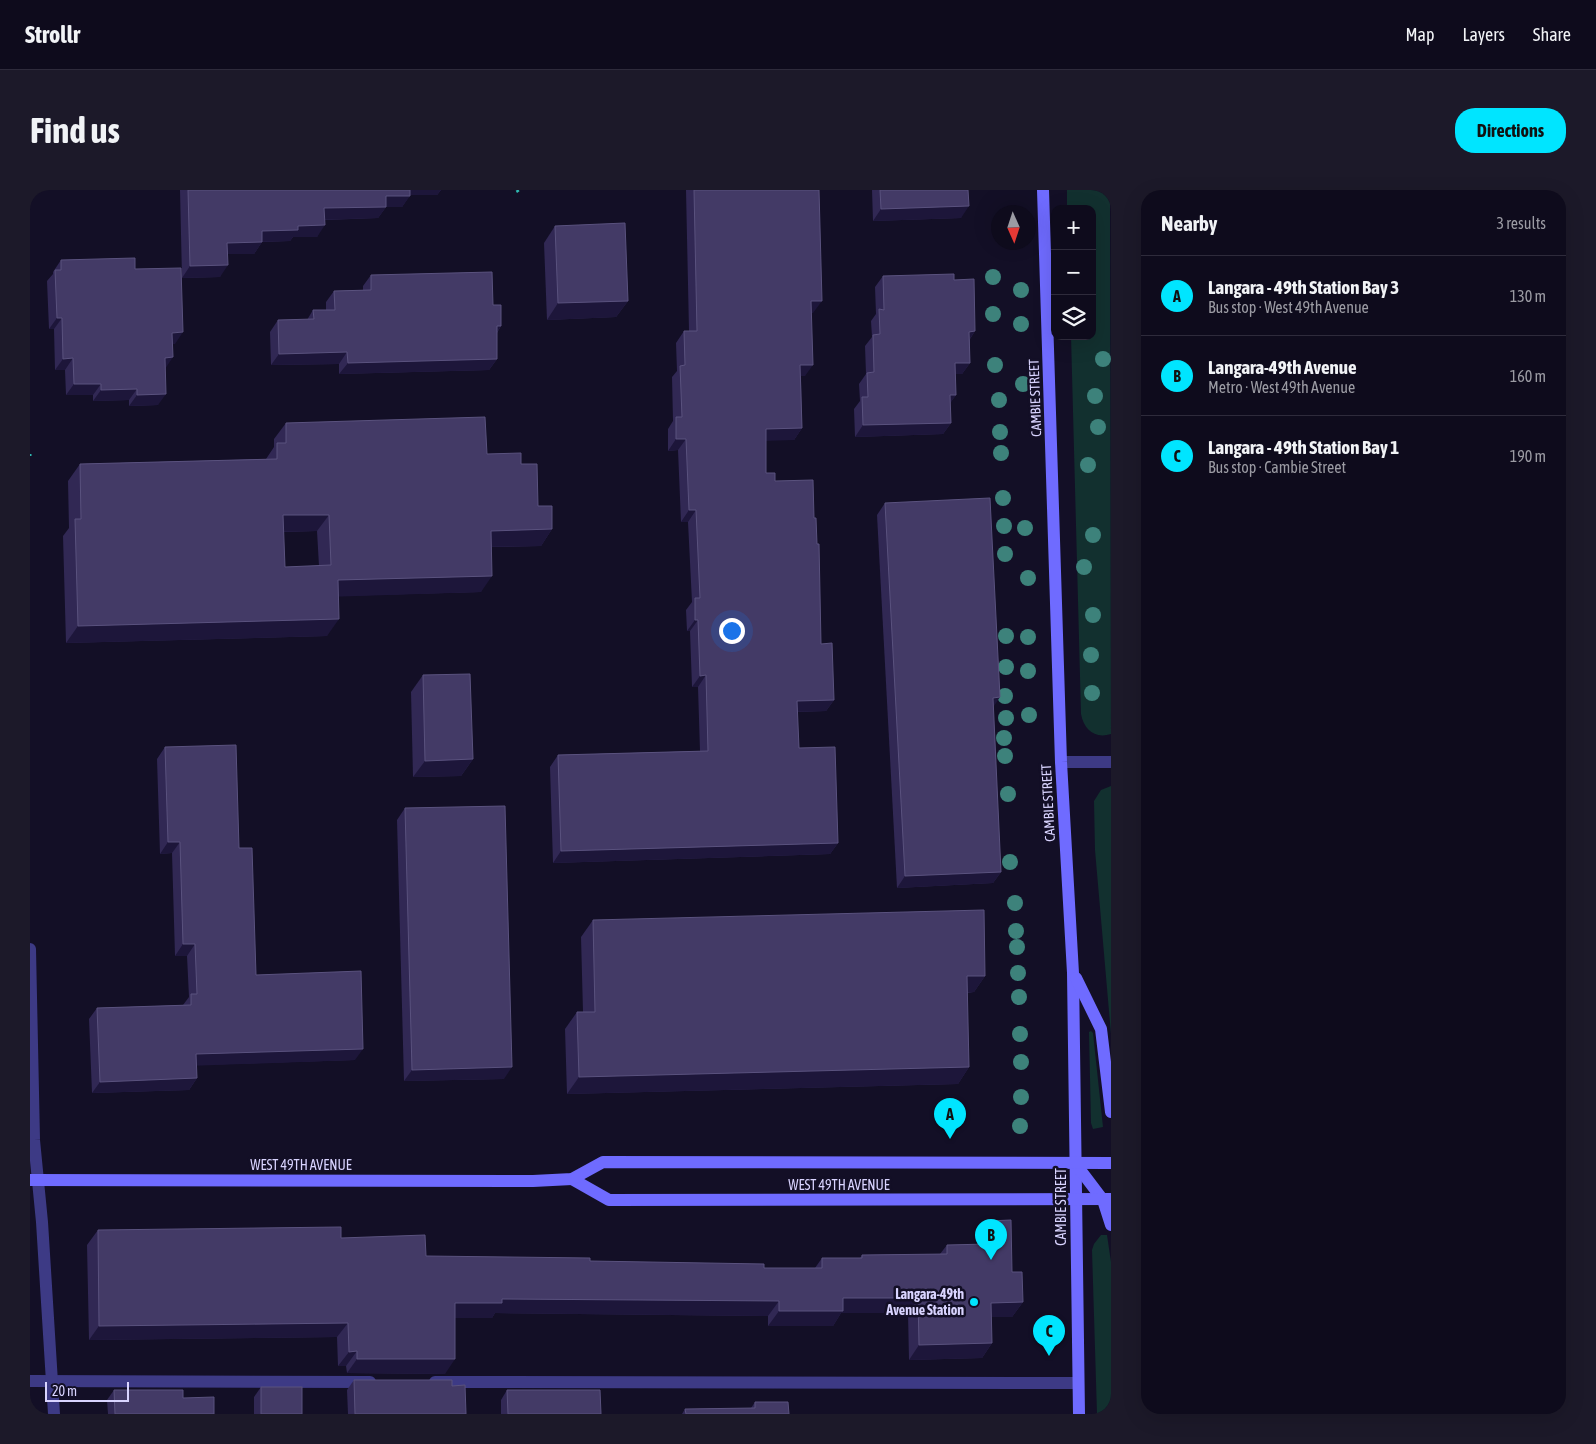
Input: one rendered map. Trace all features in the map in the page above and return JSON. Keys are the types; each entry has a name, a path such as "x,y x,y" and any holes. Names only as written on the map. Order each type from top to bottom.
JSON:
{"street":[{"name":"CAMBIE STREET","path":"1043,190 1061,762 1073,973 1079,1414"},
{"path":"1061,762 1111,762"},
{"path":"30,948 34,1180 54,1414"},
{"path":"1073,973 1101,1029 1111,1112"},
{"name":"WEST 49TH AVENUE","path":"34,1180 572,1179 603,1162 1111,1163"},
{"path":"1075,1163 1107,1200 1111,1225"},
{"name":"WEST 49TH AVENUE","path":"572,1179 609,1200 1107,1200"},
{"path":"30,1381 380,1382"},
{"path":"420,1382 1078,1383"}],"path":[{"path":"518,190 520,195"}],"green space":[{"path":"1067,190 1110,190 1111,734 1105,735 1091,732 1082,720 1081,714 1071,340 1096,340 1096,205 1067,205"},
{"path":"1111,786 1111,1034 1095,850 1094,801 1101,790"},
{"path":"1089,1032 1093,1033 1103,1127 1093,1129 1091,1123"},
{"path":"1101,1235 1107,1235 1111,1262 1111,1414 1097,1414 1092,1250"}],"building":[{"path":"188,190 410,190 410,196 386,196 386,207 324,208 325,225 298,226 298,230 262,231 262,242 227,243 228,265 190,266"},
{"path":"694,190 819,190 822,301 811,301 813,365 800,365 802,428 766,429 766,473 775,473 775,481 813,480 814,518 816,518 817,544 819,544 821,644 832,643 834,700 797,701 799,748 835,747 838,843 561,851 558,755 708,751 706,675 700,676 698,620 695,620 695,598 700,598 696,510 689,510 686,439 676,439 676,417 682,417 680,366 685,365 684,331 697,331"},
{"path":"880,190 968,190 969,206 881,209"},
{"path":"625,223 628,301 558,303 555,226"},
{"path":"135,258 135,269 181,268 183,332 172,333 173,357 165,358 166,394 137,395 137,389 101,390 101,384 74,384 73,358 63,359 62,318 57,318 55,270 61,270 61,260"},
{"path":"492,272 493,305 501,305 501,326 497,326 497,359 348,363 347,352 279,354 278,320 314,319 313,310 335,310 334,291 371,290 371,275"},
{"path":"954,274 954,280 974,279 975,331 969,332 970,363 955,363 956,395 950,395 951,423 863,425 862,397 868,397 867,373 874,372 873,335 880,334 879,309 884,310 883,276"},
{"path":"485,417 487,454 521,453 521,464 537,464 538,506 552,506 552,529 491,531 492,576 338,580 339,619 78,626 75,519 81,519 80,464 277,459 277,443 286,443 286,423","holes":["283,515 329,515 331,565 285,567"]},
{"path":"990,498 1000,697 993,698 1001,872 905,876 885,503"},
{"path":"470,674 473,759 425,761 423,675"},
{"path":"236,745 239,848 252,848 256,975 361,971 363,1049 196,1054 197,1078 100,1082 97,1008 191,1005 191,994 197,994 195,944 183,944 180,842 168,842 165,747"},
{"path":"505,806 512,1067 412,1070 405,808"},
{"path":"984,910 985,976 967,976 969,1067 579,1077 577,1012 595,1012 593,920"},
{"path":"1011,1220 1012,1272 1022,1272 1023,1302 991,1303 992,1343 919,1345 918,1298 843,1298 843,1311 779,1311 779,1301 502,1299 502,1303 455,1303 455,1359 357,1359 357,1351 349,1352 348,1323 99,1326 98,1230 341,1227 341,1238 425,1235 426,1256 590,1258 590,1261 764,1264 764,1268 822,1268 822,1258 862,1258 862,1255 947,1254 947,1245 988,1244 988,1221"},
{"path":"354,1380 452,1380 452,1386 465,1385 466,1414 355,1414"},
{"path":"261,1387 302,1387 302,1414 261,1414"},
{"path":"114,1390 183,1390 183,1398 214,1397 214,1414 115,1414"},
{"path":"507,1390 600,1390 601,1414 508,1414"},
{"path":"755,1402 788,1402 789,1414 686,1414 685,1409 755,1408"}],"place":[{"name":"Langara - 49th Station Bay 3","path":"950,1139"},
{"name":"Langara-49th Avenue","path":"991,1260"},
{"name":"Langara-49th Avenue Station","path":"974,1302"},
{"name":"Langara - 49th Station Bay 1","path":"1049,1356"}]}
